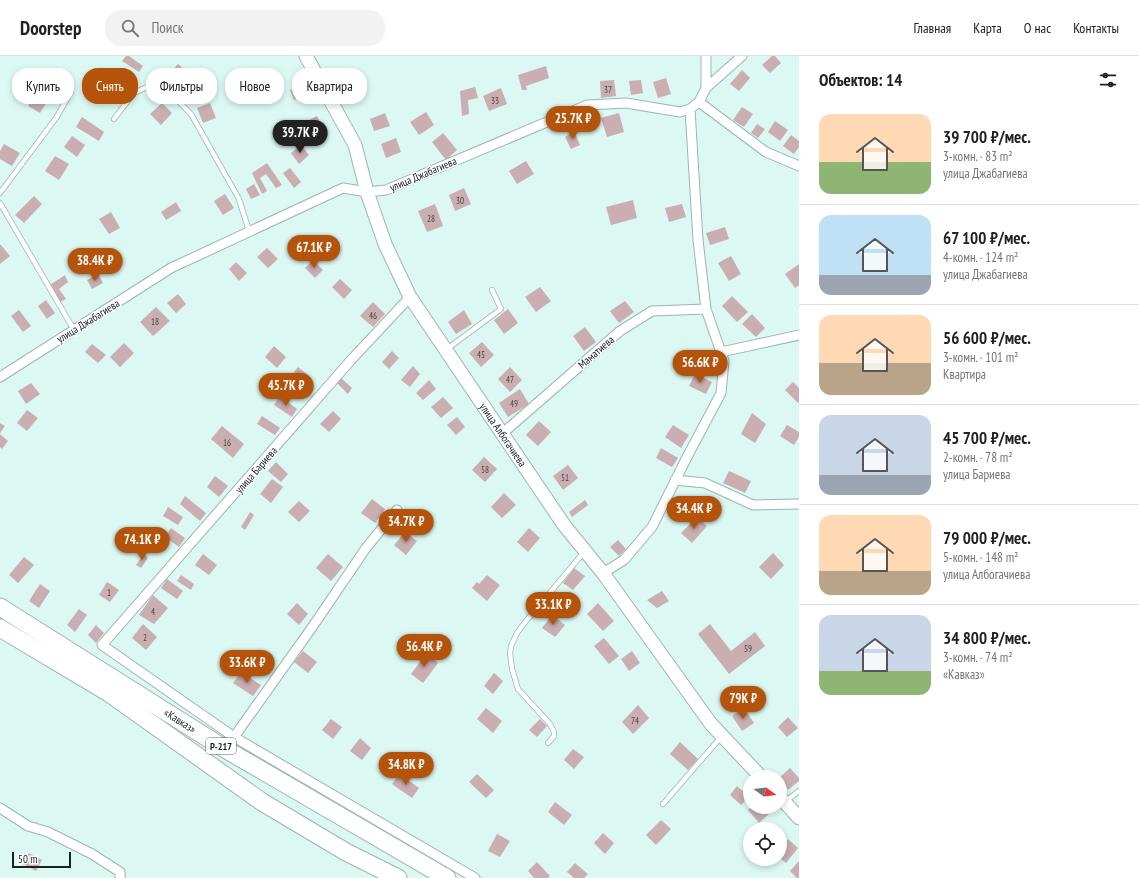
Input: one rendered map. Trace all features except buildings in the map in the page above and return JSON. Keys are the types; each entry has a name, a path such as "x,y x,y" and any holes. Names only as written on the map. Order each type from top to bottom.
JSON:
{"highway":[{"name":"«Кавказ»","path":"0,607 226,749 447,878"},
{"name":"«Кавказ»","path":"0,628 109,693 262,802 346,852 398,878"}],"street":[{"name":"улица Албогачиева","path":"306,56 355,146 367,192 385,244 410,297 564,525 603,573 711,724 754,770"},
{"path":"603,573 624,560 652,526 721,393 724,361 706,309 698,240 690,109 700,102 706,88 706,56"},
{"path":"706,88 742,56"},
{"name":"улица Джабагиева","path":"0,377 171,268 344,188 367,192 386,190 587,105 626,102 680,112 690,109"},
{"path":"700,102 766,152 799,166"},
{"name":"улица Бариева","path":"234,737 102,645 351,360 410,297"},
{"name":"Маматиева","path":"503,433 620,331 652,311 706,309"},
{"path":"721,352 797,337"},
{"path":"675,480 705,483 753,506 799,504"},
{"path":"397,510 366,548 313,626 234,737 474,878"},
{"path":"787,805 799,818"},
{"path":"0,808 28,826 48,832 92,854 120,872 120,878"}],"lane":[{"path":"114,119 134,93 147,87 168,91 191,114 239,199 249,231"},
{"path":"0,193 56,118 64,104"},
{"path":"0,204 74,330"},
{"path":"446,349 501,309 492,290"},
{"path":"548,743 554,736 554,732 550,724 518,689 512,669 510,653 511,646 517,633 526,621 585,551"},
{"path":"663,804 722,736"},
{"path":"787,797 799,790"}]}
